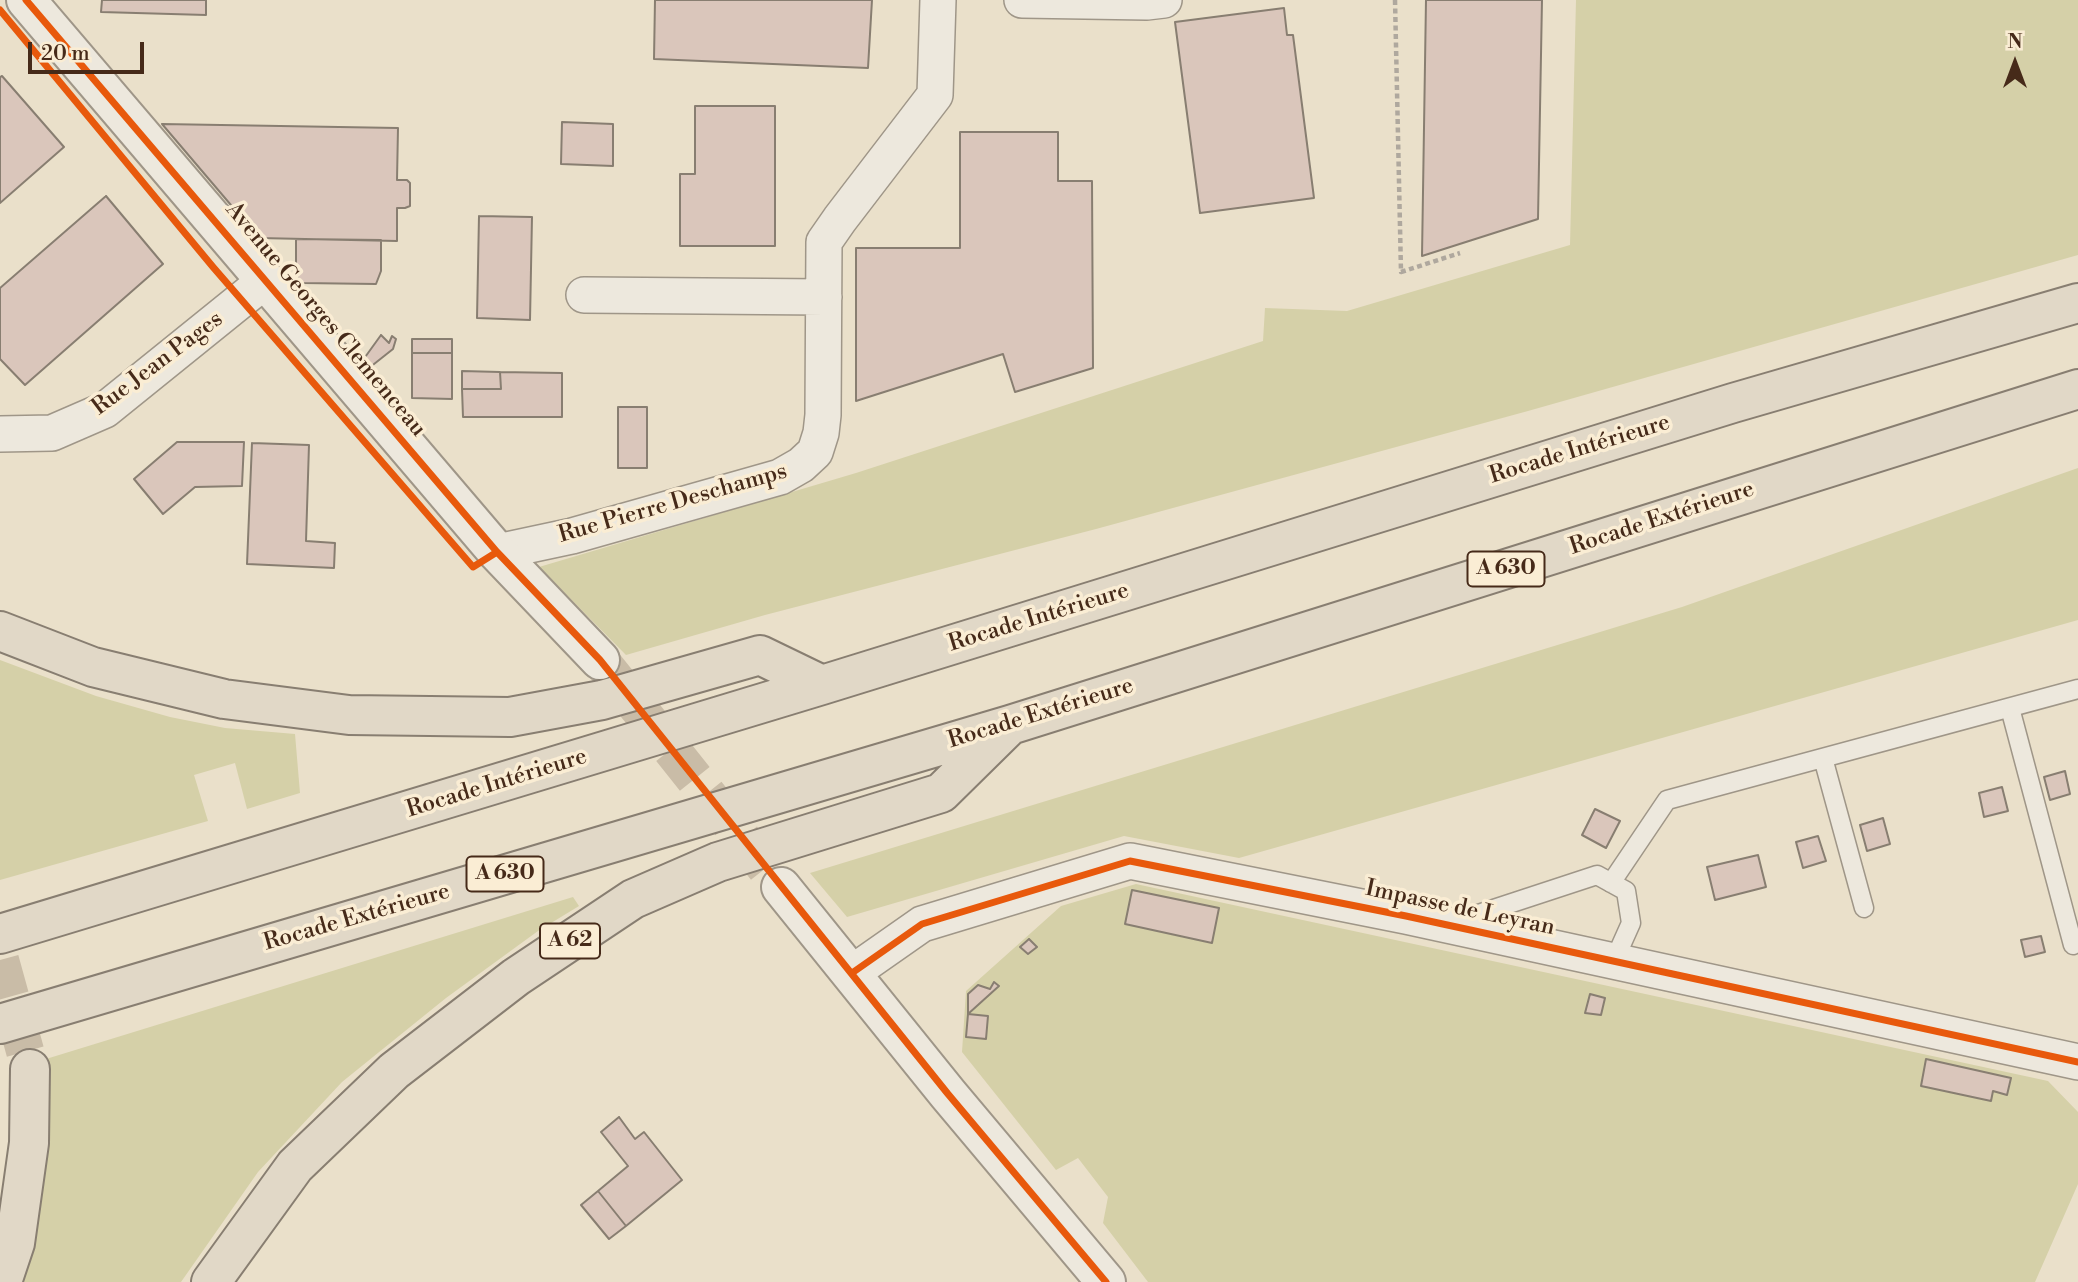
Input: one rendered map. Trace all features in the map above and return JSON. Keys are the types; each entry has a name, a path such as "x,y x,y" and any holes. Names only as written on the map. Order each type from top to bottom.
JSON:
{"highway":[{"name":"Rocade Intérieure","path":"0,933 822,685 1733,403 2078,303"},
{"name":"Rocade Extérieure","path":"0,1024 1010,725 2078,389"},
{"path":"0,631 93,667 224,699 349,715 510,716 602,700 760,655 822,685"},
{"name":"A 62","path":"211,1282 295,1167 394,1071 516,977 633,899 718,862 941,793 1010,725"},
{"path":"2,1282 15,1243 27,1155 30,1069"}],"street":[{"name":"Avenue Georges Clemenceau","path":"26,0 497,552 600,660"},
{"name":"Rue Pierre Deschamps","path":"497,552 572,536 780,477 801,465 815,452 823,415 824,242 935,95 938,0"},
{"path":"1022,0 1164,0"},
{"name":"Rue Jean Pages","path":"0,434 52,433 105,410 266,280"},
{"path":"584,295 824,297"},
{"name":"Impasse de Leyran","path":"852,973 922,924 1130,861 1447,925 2078,1062"},
{"path":"780,887 948,1094 1106,1282"}],"lane":[{"path":"1611,883 1667,800 2078,690"},
{"path":"2010,708 2073,945"},
{"path":"1823,758 1864,908"},
{"path":"1447,925 1597,875 1626,891 1631,923 1614,961"}],"path":[{"path":"1395,0 1401,272 1460,253"}],"shaded area":[{"path":"1576,0 2078,0 2078,255 1528,411 1096,529 765,615 626,655 539,567 856,473 1263,341 1265,308 1347,311 1570,245"},
{"path":"2078,468 2078,620 1239,858 1124,836 847,917 810,873 1682,607"},
{"path":"0,660 96,696 170,717 225,728 295,734 300,793 247,809 235,763 194,775 208,821 0,880"},
{"path":"1136,884 2048,1081 2078,1112 2078,1184 2035,1282 1148,1282 1103,1223 1108,1197 1078,1158 1056,1170 962,1052 966,991 1061,906"},
{"path":"573,897 579,906 538,931 446,998 342,1082 258,1172 181,1282 22,1282 42,1191 49,1133 46,1059"}],"building":[{"path":"102,0 206,0 206,15 101,12"},
{"path":"655,0 872,0 868,68 654,59"},
{"path":"1426,0 1542,0 1538,219 1422,256"},
{"path":"1284,8 1287,35 1293,35 1314,198 1200,213 1175,22"},
{"path":"2,76 64,147 0,203 0,77"},
{"path":"695,106 775,106 775,246 680,246 680,174 695,174"},
{"path":"562,122 613,124 613,166 561,164"},
{"path":"162,124 398,128 397,180 407,180 410,183 410,206 397,208 397,241 259,238"},
{"path":"960,132 1058,132 1058,181 1092,181 1093,368 1015,392 1003,354 856,401 856,248 960,248"},
{"path":"106,196 163,264 25,385 0,359 0,288"},
{"path":"479,216 532,217 530,320 477,318"},
{"path":"296,239 381,240 381,271 376,284 302,283 296,275"},
{"path":"381,335 389,343 392,336 396,339 393,349 369,368 363,360"},
{"path":"412,339 452,339 452,353 412,353"},
{"path":"412,353 452,353 452,399 412,398"},
{"path":"462,371 500,372 501,389 462,389"},
{"path":"500,372 562,373 562,417 463,417 462,389 501,389"},
{"path":"618,407 647,407 647,468 618,468"},
{"path":"177,442 244,442 242,486 195,487 163,514 134,479"},
{"path":"252,443 309,445 306,541 335,543 334,568 247,564"},
{"path":"2065,771 2070,794 2050,800 2044,777"},
{"path":"2002,787 2008,811 1984,817 1979,793"},
{"path":"1595,809 1620,821 1606,848 1582,835"},
{"path":"1883,818 1890,844 1867,851 1860,825"},
{"path":"1818,836 1826,861 1803,868 1796,842"},
{"path":"1758,855 1766,887 1715,900 1707,867"},
{"path":"1132,890 1219,908 1212,943 1125,924"},
{"path":"2041,936 2045,952 2025,957 2021,940"},
{"path":"1029,939 1037,947 1028,954 1020,947"},
{"path":"994,982 999,986 968,1014 968,994 978,985 990,989"},
{"path":"1590,994 1605,998 1601,1015 1585,1013"},
{"path":"968,1014 988,1016 986,1039 966,1037"},
{"path":"1926,1059 2011,1078 2007,1095 1993,1091 1991,1101 1921,1086"},
{"path":"619,1117 635,1139 644,1132 682,1180 626,1226 598,1191 628,1166 601,1132"},
{"path":"598,1191 626,1226 609,1239 581,1205"}],"tunnel":[{"path":"600,660 781,887"},
{"path":"0,960 30,1069"}],"cycle path":[{"path":"26,0 497,552 600,660 948,1094 1106,1282"},
{"path":"0,10 213,267 473,567 497,552"},
{"path":"852,973 922,924 1130,861 1406,916 2078,1062"}]}
